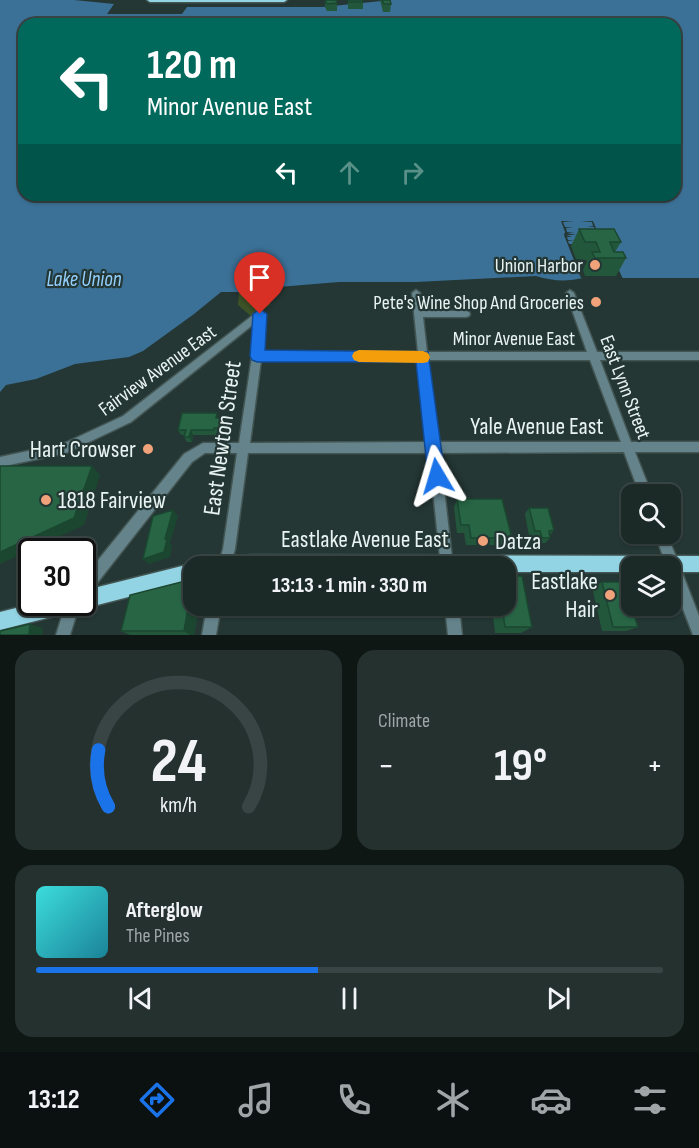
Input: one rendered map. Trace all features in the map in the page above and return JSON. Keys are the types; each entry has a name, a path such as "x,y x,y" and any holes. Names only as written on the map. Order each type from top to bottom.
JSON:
{"main road":[{"path":"150,0 284,0"},
{"name":"Eastlake Avenue East","path":"516,565 621,564"},
{"name":"Eastlake Avenue East","path":"681,564 699,564"},
{"path":"96,596 183,574"},
{"path":"0,621 20,616"}],"street":[{"path":"416,293 446,556"},
{"name":"East Lynn Street","path":"570,293 642,484"},
{"name":"East Newton Street","path":"222,556 244,446 257,356 260,314"},
{"name":"Fairview Avenue East","path":"0,462 66,448 127,419 260,314"},
{"path":"418,314 466,314"},
{"name":"Minor Avenue East","path":"257,356 699,356"},
{"name":"Yale Avenue East","path":"96,573 188,458 203,448 244,446 699,447"},
{"path":"681,587 699,633"},
{"path":"63,635 68,616"},
{"path":"209,635 212,616"},
{"path":"453,616 455,635"}],"green space":[{"path":"239,292 243,297 262,292 263,298 271,304 252,317 238,305"}],"water":[{"name":"Lake Union","path":"0,0 74,0 114,4 107,14 182,14 187,7 323,7 391,0 699,0 699,278 560,280 536,276 416,282 339,282 278,287 243,297 239,292 221,292 143,351 129,357 75,364 36,379 6,385 0,392"}],"pier":[{"path":"561,221 574,221 563,222 565,227 573,227 566,228 567,232 575,232 567,233 576,235 566,235 572,237 567,237 568,240 574,240 568,241 569,244 574,244 595,230 594,227 587,226 593,226 592,222 580,221 593,221 598,233 602,233 623,279 581,278 564,235"}],"building":[{"path":"325,0 336,0 337,3 327,4"},
{"path":"348,0 363,0 363,2 348,2"},
{"path":"382,0 390,0 391,4 384,4"},
{"path":"579,229 614,229 621,242 610,242 614,252 623,252 626,258 595,258 592,252 600,252 596,242 585,242"},
{"path":"182,413 217,413 216,418 225,418 224,428 191,430 189,437 184,437 186,430 178,430"},
{"name":"1818 Fairview","path":"0,466 92,466 74,518 30,538 18,538 18,544 0,552"},
{"path":"457,499 502,499 512,538 471,538 469,525 461,525"},
{"path":"529,508 548,508 554,530 549,531 550,538 542,538 540,531 535,531"},
{"path":"173,510 164,552 143,559 153,516"},
{"path":"516,576 522,576 532,627 505,627 503,616 516,616"},
{"path":"183,582 183,616 187,616 184,631 121,631 130,595"},
{"path":"602,582 621,582 621,616 634,616 638,627 613,627"},
{"path":"30,624 29,635 0,635 0,631"}],"slow traffic":[{"path":"359,356 423,357"}],"place":[{"name":"Union Harbor","path":"595,265"},
{"name":"Pete's Wine Shop And Groceries","path":"596,302"},
{"name":"Hart Crowser","path":"148,449"},
{"name":"1818 Fairview","path":"46,500"},
{"name":"Datza","path":"483,541"},
{"name":"Eastlake Hair","path":"610,595"}],"route":[{"path":"260,314 261,328 257,356 423,356 437,476"}]}
